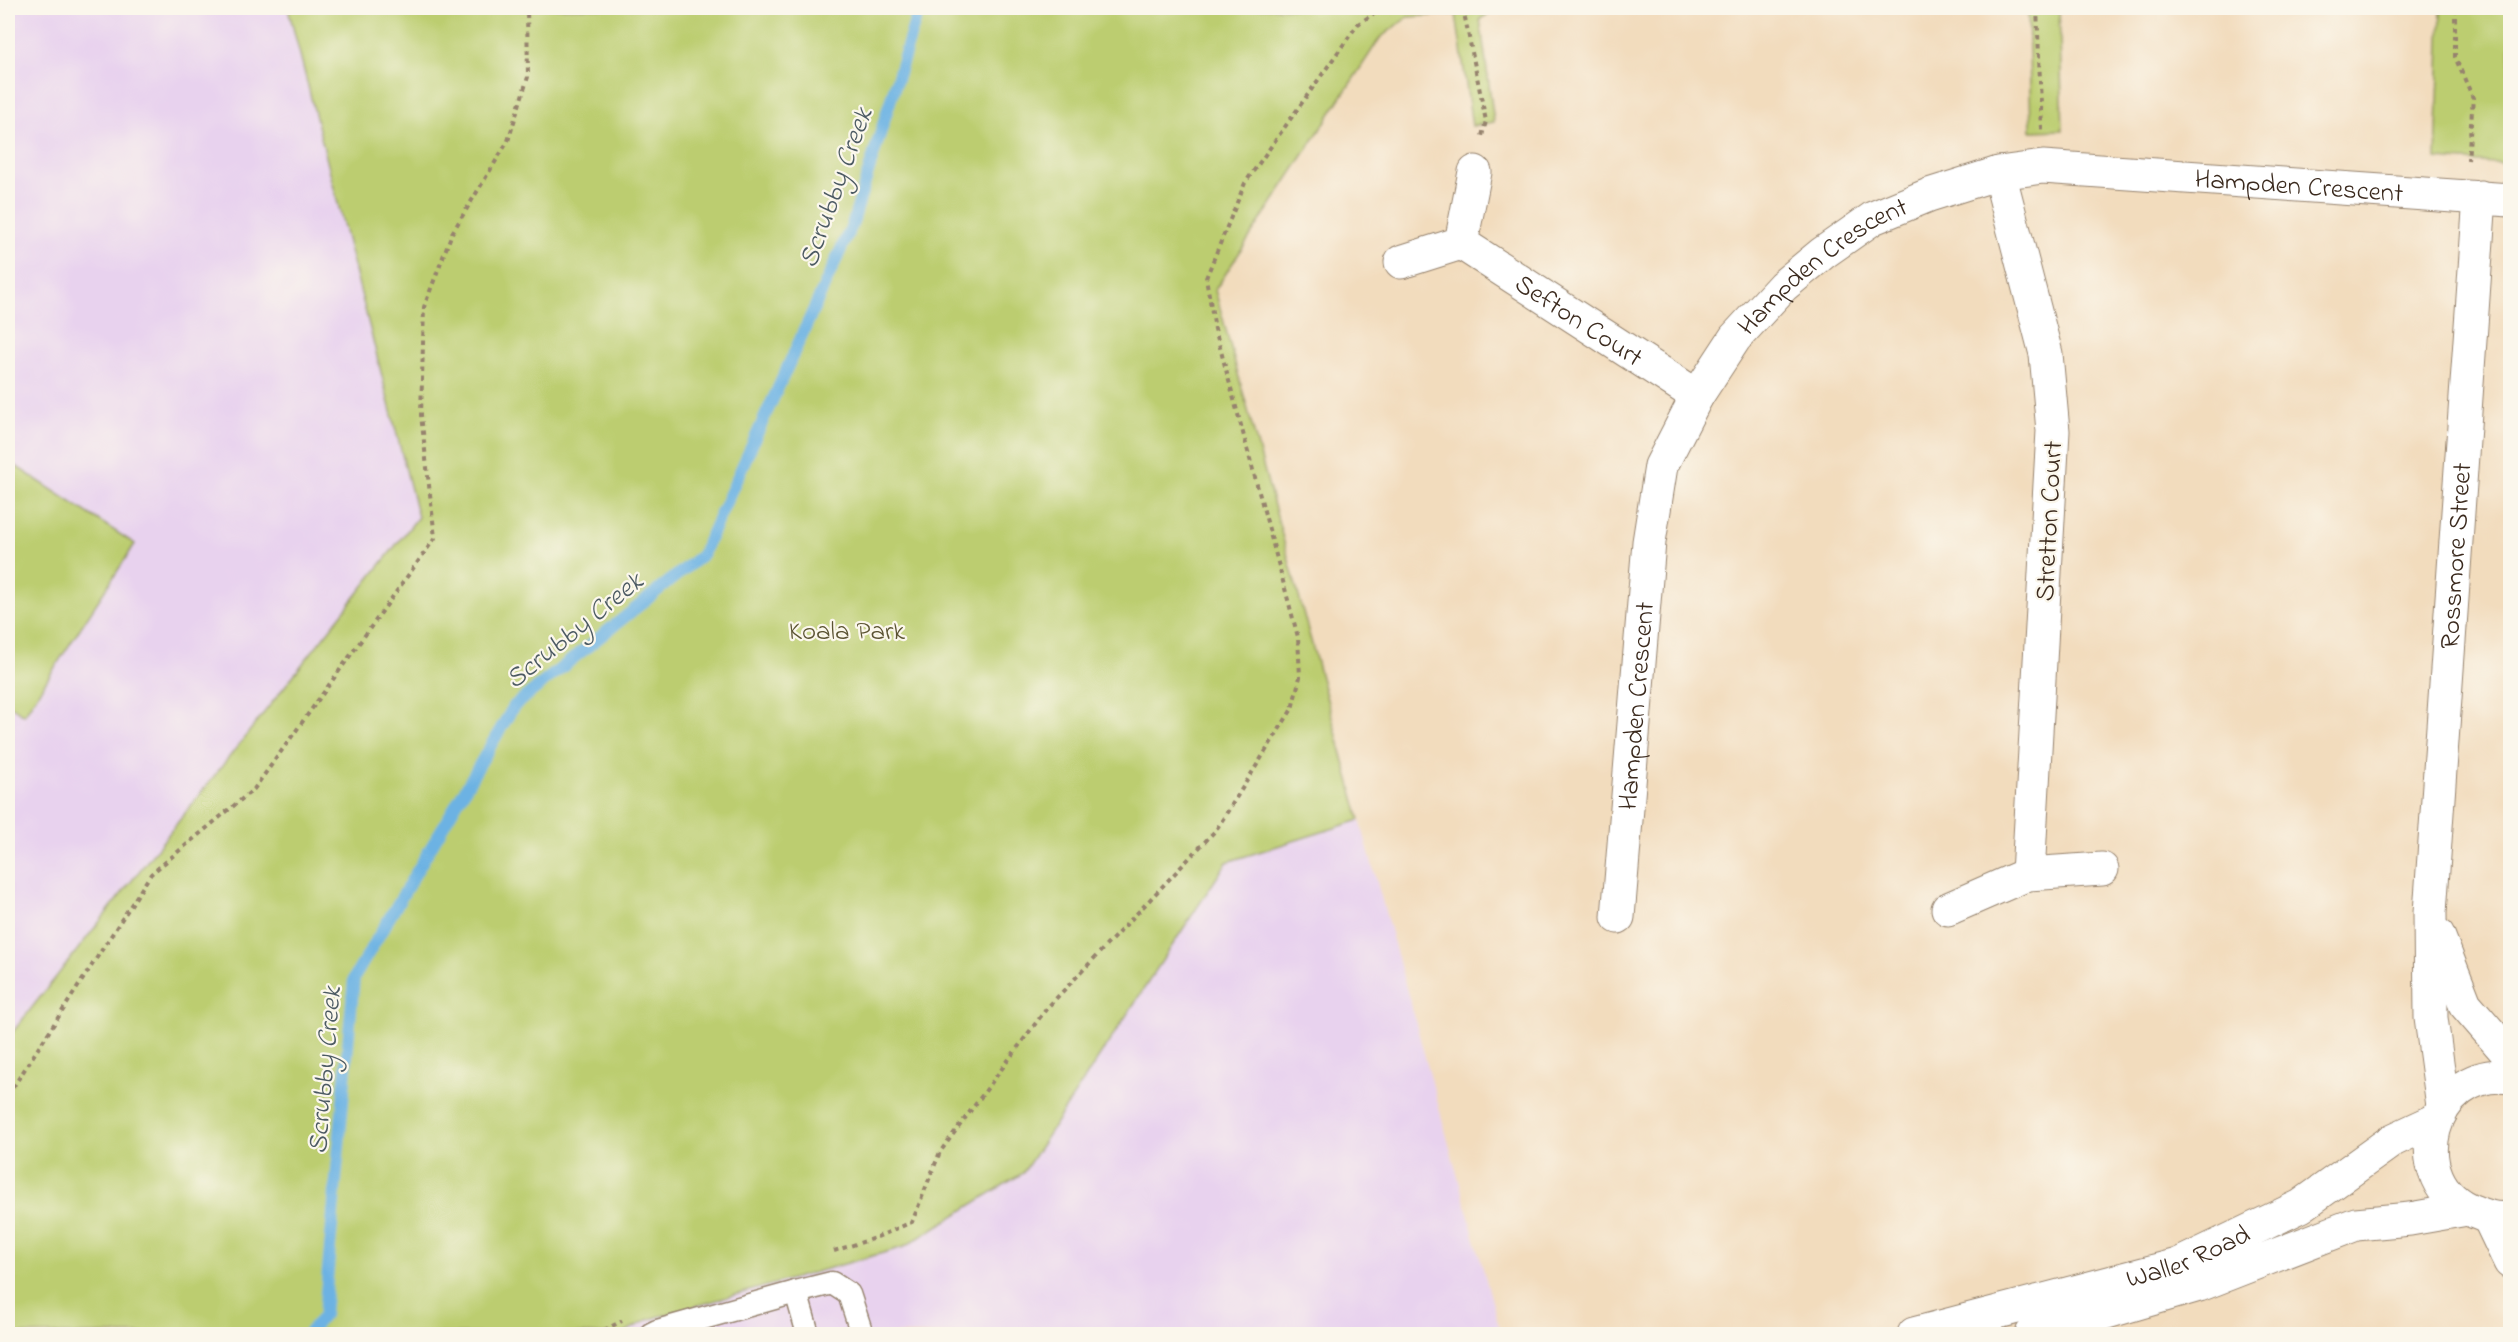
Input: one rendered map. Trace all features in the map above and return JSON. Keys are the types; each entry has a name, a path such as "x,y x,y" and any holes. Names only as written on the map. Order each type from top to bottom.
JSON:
{"street":[{"name":"Hampden Crescent","path":"1618,917 1649,542 1661,466 1697,396 1735,338 1783,286 1822,253 1873,218 1929,195 1999,173 2043,167 2495,198"},
{"path":"1401,262 1461,243 1475,172"},
{"name":"Stretton Court","path":"1999,173 2046,354 2053,431 2028,874"},
{"name":"Rossmore Street","path":"2440,1113 2431,1018 2430,913 2495,198"},
{"name":"Sefton Court","path":"1461,243 1697,396"},
{"path":"1948,909 2028,874 2102,868"},
{"name":"Rossmore Street","path":"2430,913 2465,1004 2511,1056"},
{"name":"Waller Road","path":"1914,1335 2178,1265 2301,1206 2393,1140 2440,1113 2455,1094 2469,1084 2485,1078 2511,1077"},
{"path":"2440,1113 2432,1137 2431,1154 2434,1171 2442,1186 2453,1199 2489,1215 2511,1262"},
{"name":"Waller Road","path":"2032,1335 2199,1286 2356,1224 2489,1215"}],"lane":[{"path":"651,1335 657,1331 832,1283 849,1294 862,1335"},
{"path":"796,1292 808,1335"}],"path":[{"path":"8,1095 151,874 254,789 435,538 421,415 424,307 452,233 508,141 528,77 527,8"},
{"path":"830,1252 875,1238 912,1222 940,1152 1047,1008 1216,830 1292,709 1300,677 1298,637 1215,329 1206,278 1245,183 1358,24 1382,8"},
{"path":"1463,8 1486,121 1475,172"},
{"path":"2037,8 2043,167"},
{"path":"2456,8 2455,57 2473,98 2468,162 2495,198"},
{"path":"596,1335 626,1319"}],"shaded area":[{"path":"8,8 288,8 418,517 8,1038"},
{"path":"1360,820 1501,1334 622,1334 647,1320 904,1247 1023,1173 1227,862"}],"green space":[{"name":"Koala Park","path":"288,8 1575,8 1492,12 1480,19 1494,122 1472,126 1456,14 1408,17 1380,38 1215,290 1360,820 1227,862 1023,1173 904,1247 647,1320 622,1334 8,1334 8,1038 418,517"},
{"path":"2028,8 2059,8 2063,130 2031,131"},
{"path":"2437,8 2510,8 2510,164 2436,159 2441,12"},
{"path":"8,461 135,544 24,715 8,704"}],"waterway":[{"name":"Scrubby Creek","path":"308,1334 324,1315 354,978 514,706 702,555 852,225 919,8"}]}
